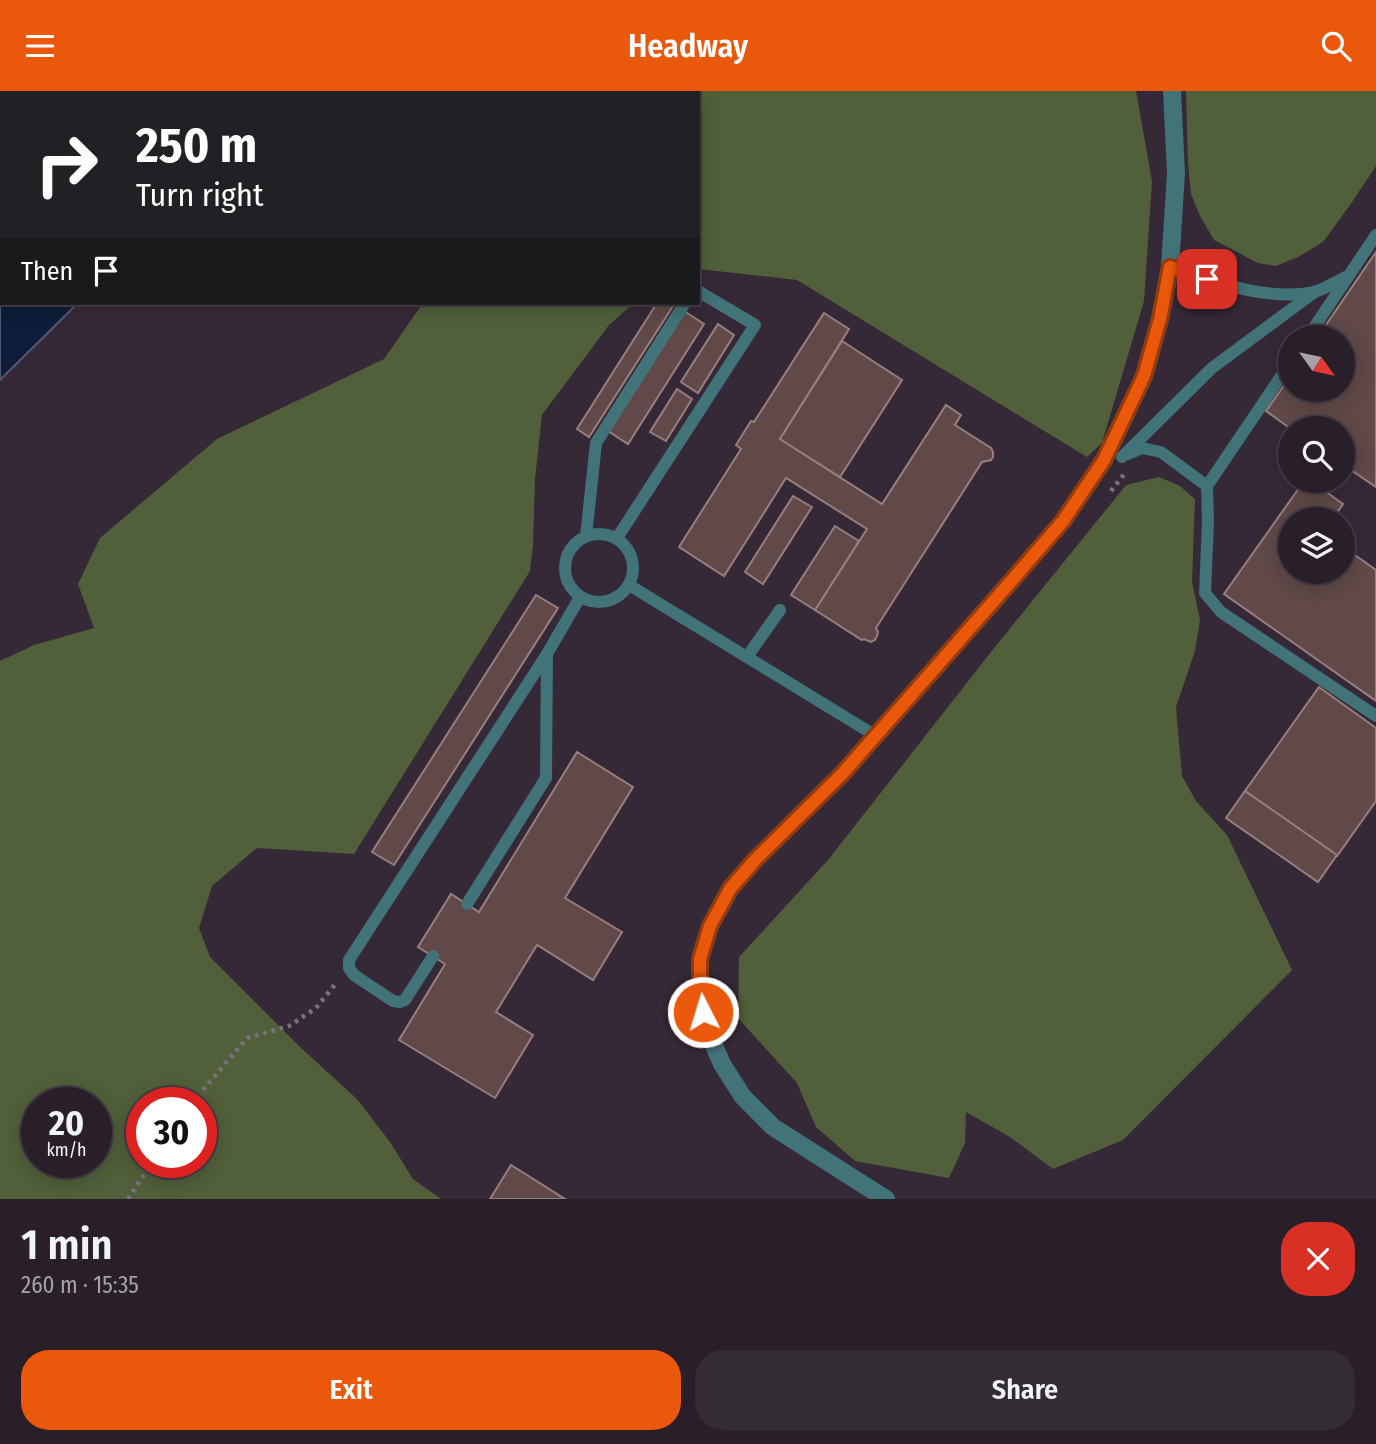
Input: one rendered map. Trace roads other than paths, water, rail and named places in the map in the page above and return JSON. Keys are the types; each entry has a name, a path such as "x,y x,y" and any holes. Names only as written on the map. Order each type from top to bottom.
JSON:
{"street":[{"path":"886,1199 773,1127 743,1097 722,1064 706,1027 700,997 700,959 710,926 730,889 876,736 1063,521 1104,460 1144,376 1160,319 1170,267 1176,173 1172,91"}],"lane":[{"path":"1316,325 1376,235"},
{"path":"1170,267 1225,286 1289,295 1316,291"},
{"path":"1122,457 1212,369 1316,291 1348,276"},
{"path":"617,538 755,325 700,292"},
{"path":"586,536 596,443 684,305"},
{"path":"1278,381 1207,486 1205,593 1221,612 1376,716"},
{"path":"1104,460 1122,457 1142,448 1161,453 1207,486"},
{"path":"596,533 617,538 631,554 634,564 629,585 622,594 612,600 590,601 580,597 566,580 565,559 570,549 576,541 596,533"},
{"path":"629,585 876,736"},
{"path":"433,956 405,1000 400,1002 393,1001 354,975 349,968 349,960 547,654 580,597"},
{"path":"747,657 780,610"},
{"path":"467,904 546,778 547,654"}],"water":[{"path":"0,305 76,305 0,380"}]}
